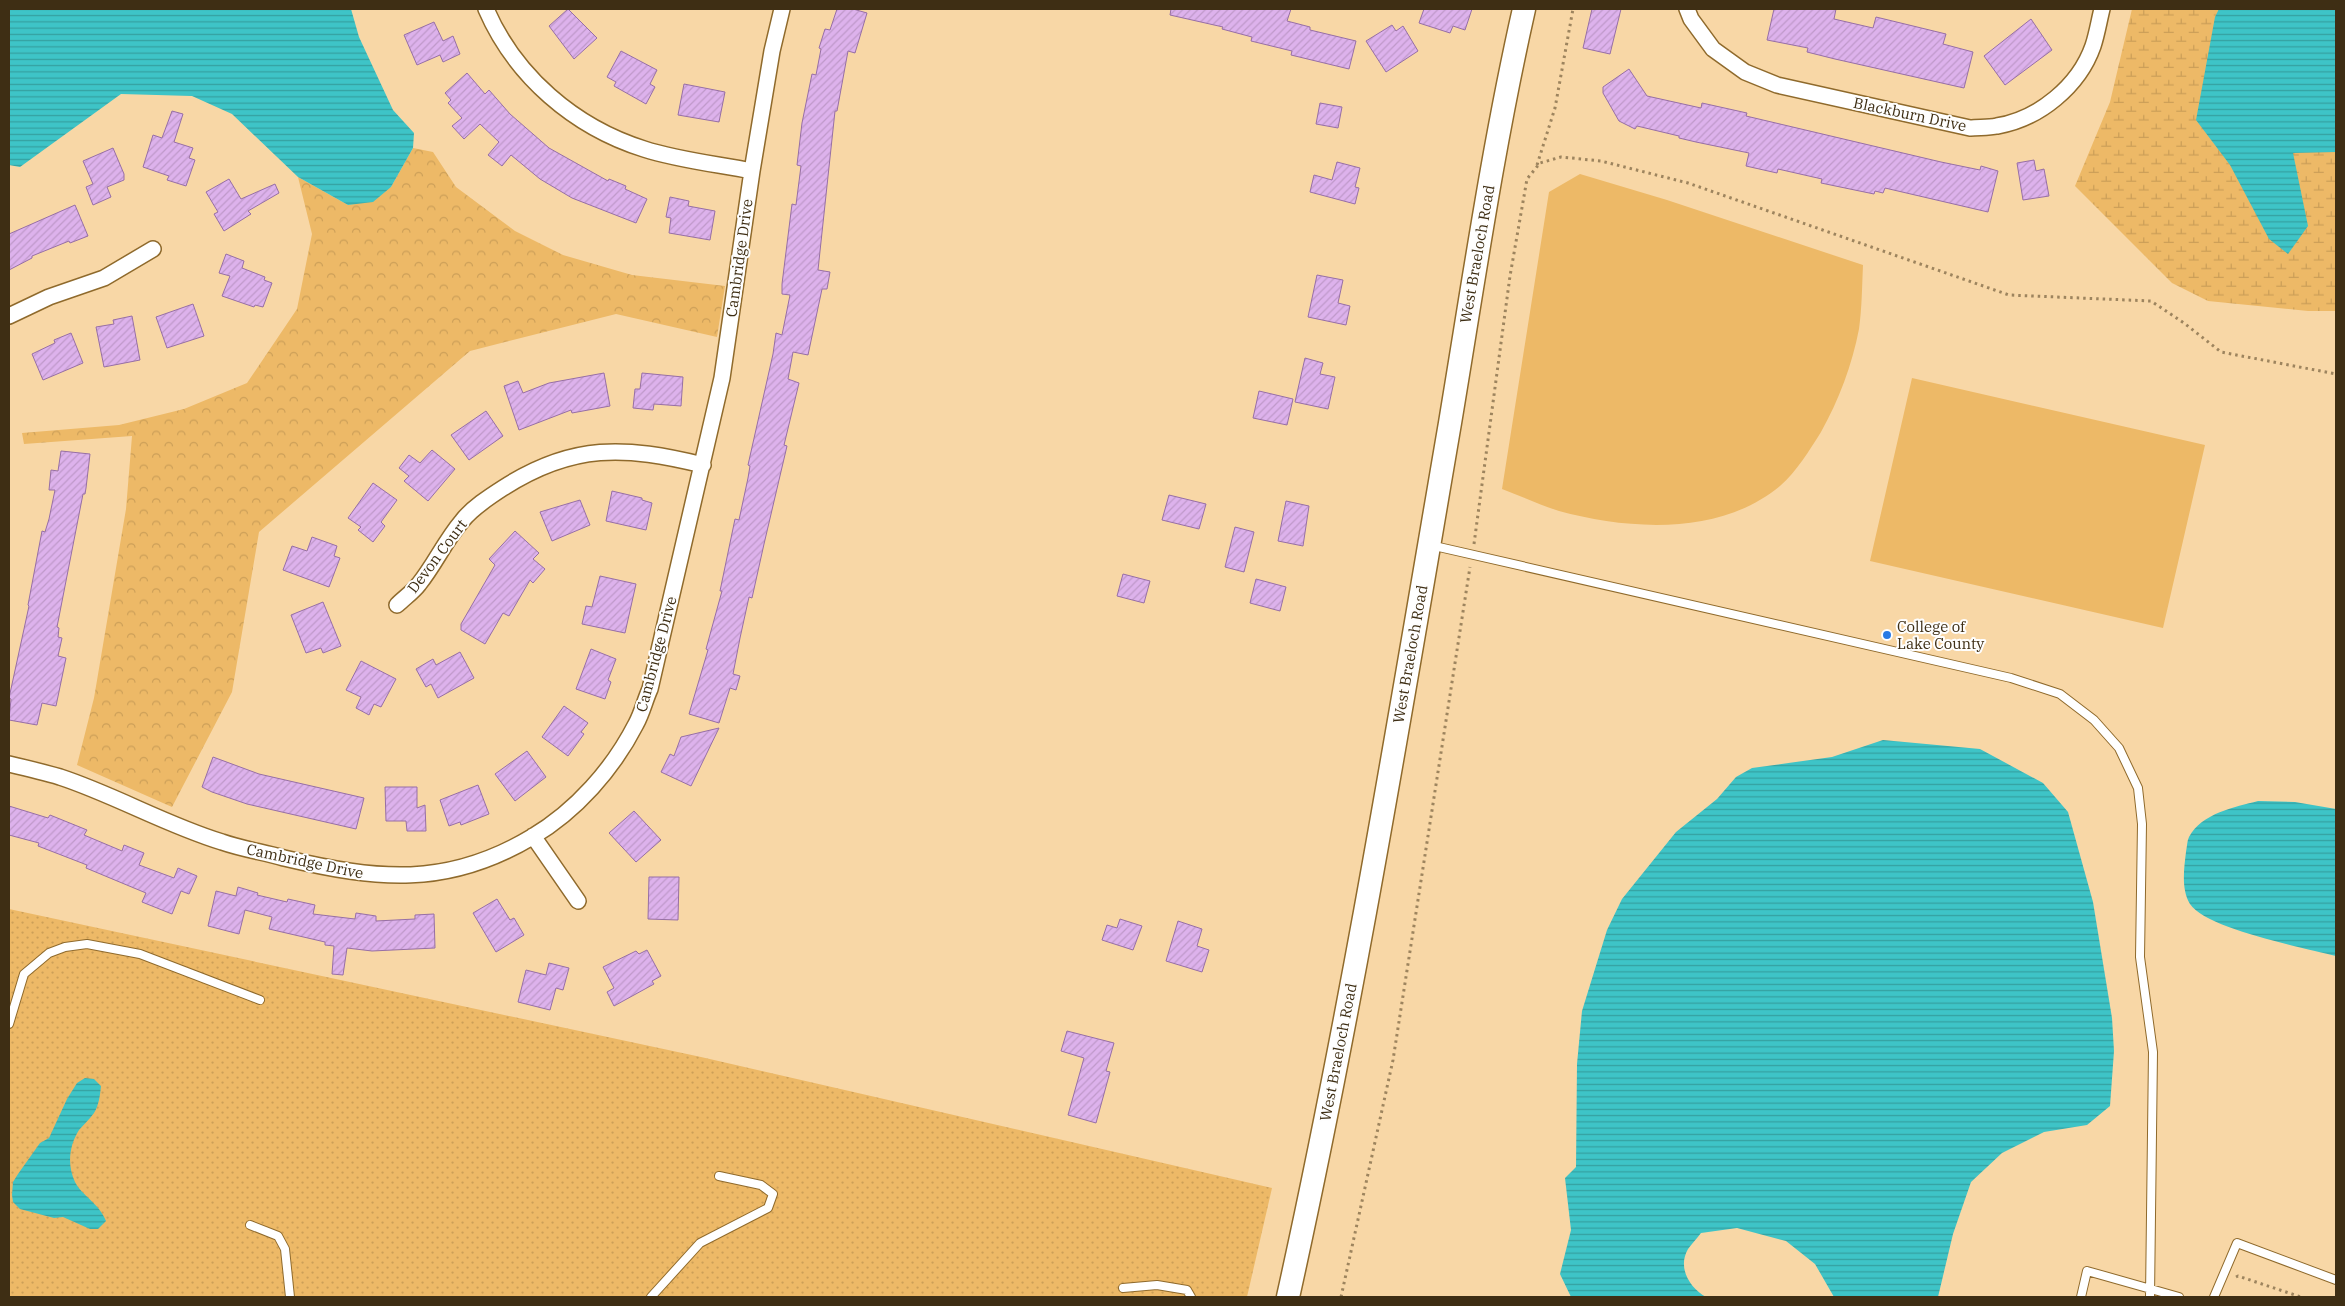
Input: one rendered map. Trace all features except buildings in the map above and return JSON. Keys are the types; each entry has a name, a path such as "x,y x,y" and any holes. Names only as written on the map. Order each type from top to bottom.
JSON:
{"street":[{"path":"486,9 514,58 542,90 575,116 614,137 643,149 670,156 752,171"},
{"name":"Cambridge Drive","path":"9,764 60,777 221,842 316,865 374,875 410,876 465,867 512,849 554,824 584,795 614,761 637,723 650,689 722,378 752,171 772,51 782,9"},
{"name":"West Braeloch Road","path":"1288,1297 1351,991 1480,234 1524,9"},
{"name":"Blackburn Drive","path":"1687,9 1691,18 1713,49 1745,72 1777,85 1970,128 1998,126 2027,117 2052,103 2072,82 2092,47 2102,9"},
{"path":"9,316 49,297 104,278 152,249"},
{"name":"Devon Court","path":"397,605 418,586 462,521 489,497 524,474 558,461 590,453 627,451 657,454 703,466"},
{"path":"533,836 578,901"}],"lane":[{"path":"1428,544 2011,678 2060,694 2094,720 2119,748 2138,788 2142,824 2140,957 2153,1052 2150,1297"},
{"path":"9,1024 24,974 49,954 65,947 87,944 140,954 260,1000"},
{"path":"650,1297 700,1243 768,1208 773,1194 761,1185 719,1176"},
{"path":"250,1225 278,1236 285,1249 290,1297"},
{"path":"2214,1297 2237,1243 2336,1280"},
{"path":"2081,1297 2087,1271 2179,1297"},
{"path":"1124,1288 1157,1285 1187,1290 1191,1297"}],"path":[{"path":"1536,168 1555,108 1573,9"},
{"path":"1341,1297 1393,1060 1419,905 1461,614 1472,555 1510,276 1527,179 1540,163 1560,156 1601,161 1688,184 2009,295 2151,301 2184,323 2221,352 2336,374"},
{"path":"2232,1286 2238,1276 2301,1297"}],"green space":[{"path":"2132,9 2336,9 2336,311 2308,311 2208,301 2172,283 2075,186 2110,102"},
{"path":"413,148 433,152 456,187 515,231 563,255 632,275 725,286 717,337 616,314 470,351 259,532 232,692 172,807 77,765 94,698 126,509 132,436 24,444 22,433 119,425 184,409 247,383 297,309 312,234 298,177 348,205 391,187"},
{"path":"1580,174 1667,200 1863,265 1859,329 1849,369 1834,407 1821,432 1797,467 1780,486 1756,502 1730,514 1702,521 1644,525 1615,522 1559,511 1502,489 1549,192"},
{"path":"1912,378 2205,445 2163,628 1870,561"},
{"path":"9,909 701,1057 1272,1188 1247,1297 9,1297"}],"water":[{"path":"9,9 351,9 359,37 393,110 414,133 413,148 391,187 373,202 348,205 298,177 232,114 192,96 121,94 20,167 9,165"},
{"path":"2219,9 2336,9 2336,152 2293,153 2308,226 2288,254 2269,239 2230,165 2196,120 2215,17"},
{"path":"1883,740 1980,749 2043,783 2068,812 2093,902 2112,1018 2114,1051 2110,1106 2087,1125 2044,1132 2002,1153 1971,1182 1953,1234 1938,1297 1834,1297 1815,1264 1786,1241 1737,1228 1701,1233 1688,1249 1684,1263 1687,1277 1690,1283 1706,1297 1571,1297 1560,1274 1571,1230 1565,1178 1576,1167 1577,1064 1582,1011 1607,930 1622,899 1676,832 1717,799 1736,777 1752,768 1832,757"},
{"path":"2258,801 2295,802 2336,809 2336,956 2281,943 2215,922 2190,904 2185,892 2184,879 2189,837 2202,822 2210,817 2229,809"},
{"path":"85,1078 94,1079 101,1086 100,1096 94,1113 79,1130 73,1142 70,1162 72,1176 78,1187 99,1209 106,1221 98,1229 90,1229 63,1217 54,1218 20,1209 13,1202 12,1195 13,1182 40,1143 49,1138 67,1099 77,1083"}],"place":[{"name":"College of Lake County","path":"1887,635"}]}
